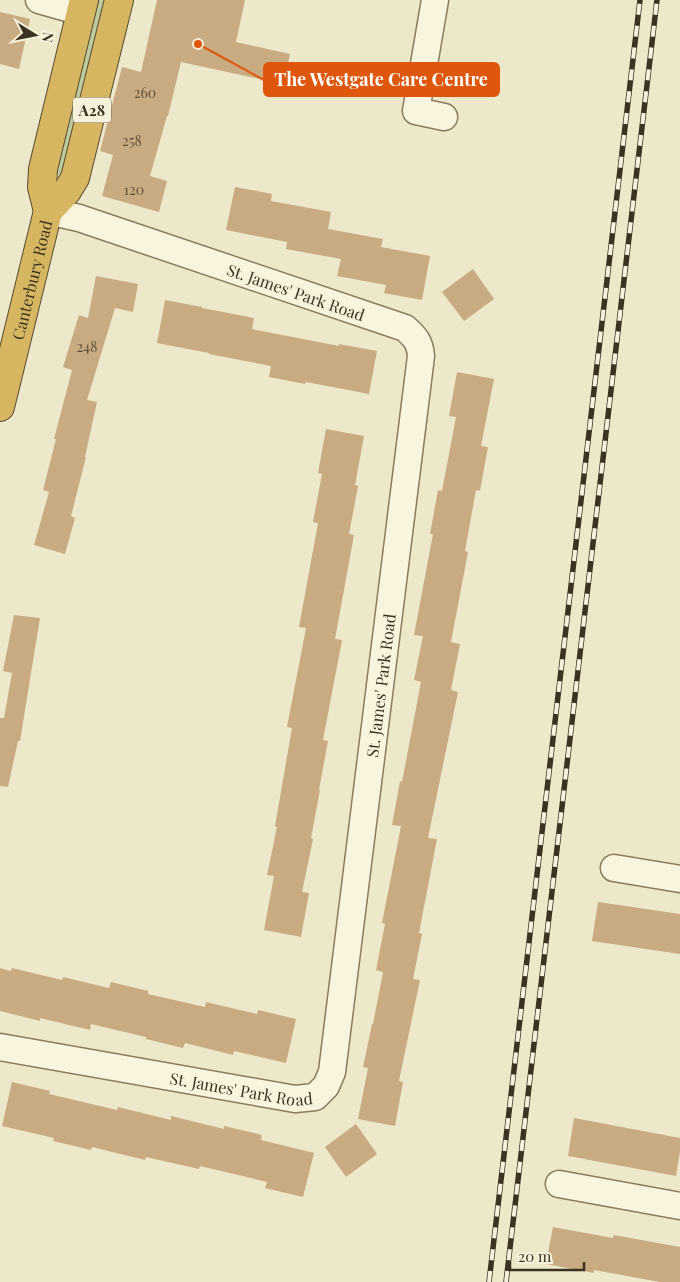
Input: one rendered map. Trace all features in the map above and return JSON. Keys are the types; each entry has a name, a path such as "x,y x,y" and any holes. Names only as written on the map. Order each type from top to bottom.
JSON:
{"highway":[{"name":"Canterbury Road","path":"48,211 67,191 75,178 119,0"},
{"name":"Canterbury Road","path":"0,407 48,211 42,187 43,169 83,6"}],"street":[{"path":"39,0 83,6"},
{"path":"435,0 416,111 444,117"},
{"name":"St. James' Park Road","path":"0,1047 295,1099 315,1097 326,1086 332,1072 421,356 420,347 415,337 405,328 79,218 48,211"},
{"path":"614,868 680,879"},
{"path":"559,1184 680,1206"}],"green space":[{"path":"97,0 107,0 62,175 54,173"}],"building":[{"path":"157,0 245,0 236,42 290,54 285,77 278,83 181,62 168,116 150,176 167,181 159,212 102,196 113,155 100,151 122,67 141,72"},
{"path":"0,12 30,19 19,69 0,64"},
{"path":"235,187 272,194 271,201 331,212 328,229 383,239 381,247 430,256 422,300 384,293 386,285 337,276 341,259 286,249 287,242 226,230"},
{"path":"473,269 494,299 464,321 442,292"},
{"path":"96,276 138,284 133,312 115,308 87,400 97,402 86,457 71,516 75,518 65,554 34,545 49,492 43,490 72,370 63,367 79,315 88,318"},
{"path":"165,300 254,318 252,329 339,346 339,344 377,351 369,394 269,377 271,366 157,343"},
{"path":"457,372 494,379 481,446 488,447 480,491 476,490 465,551 468,552 451,642 460,644 451,690 458,692 428,838 437,839 419,933 422,934 413,979 420,980 399,1081 403,1082 395,1126 358,1119 368,1068 363,1067 383,972 376,970 385,924 382,923 401,826 392,825 421,682 414,680 423,636 414,635 433,534 430,534 438,490 442,491 456,417 449,416"},
{"path":"326,429 364,436 355,485 358,486 349,534 354,535 335,639 342,640 323,740 328,741 311,838 313,839 302,892 309,893 301,937 264,930 274,876 267,875 277,827 275,826 292,728 287,727 306,628 299,627 318,523 313,522 322,474 318,473"},
{"path":"14,615 40,618 20,741 18,741 8,787 0,786 0,718 4,718 12,673 3,671"},
{"path":"598,902 680,914 680,954 592,941"},
{"path":"0,968 11,971 12,968 62,980 63,977 109,988 111,982 148,991 148,994 205,1007 206,1002 257,1014 258,1010 296,1019 286,1063 234,1051 233,1055 185,1043 183,1048 91,1024 90,1030 40,1018 40,1021 0,1011"},
{"path":"12,1082 50,1091 49,1094 117,1110 118,1107 171,1120 171,1116 224,1129 224,1126 262,1135 261,1140 314,1153 303,1197 265,1188 267,1182 200,1166 199,1169 146,1157 145,1160 92,1147 91,1150 53,1141 54,1138 2,1126"},
{"path":"574,1118 680,1138 676,1176 568,1156"},
{"path":"356,1124 377,1154 346,1177 325,1147"},
{"path":"553,1227 613,1238 614,1235 680,1247 680,1282 660,1282 594,1270 594,1273 546,1264"}],"railway":[{"path":"489,1282 640,0"},
{"path":"506,1282 657,0"}],"place":[{"name":"The Westgate Care Centre","path":"198,44"}]}
